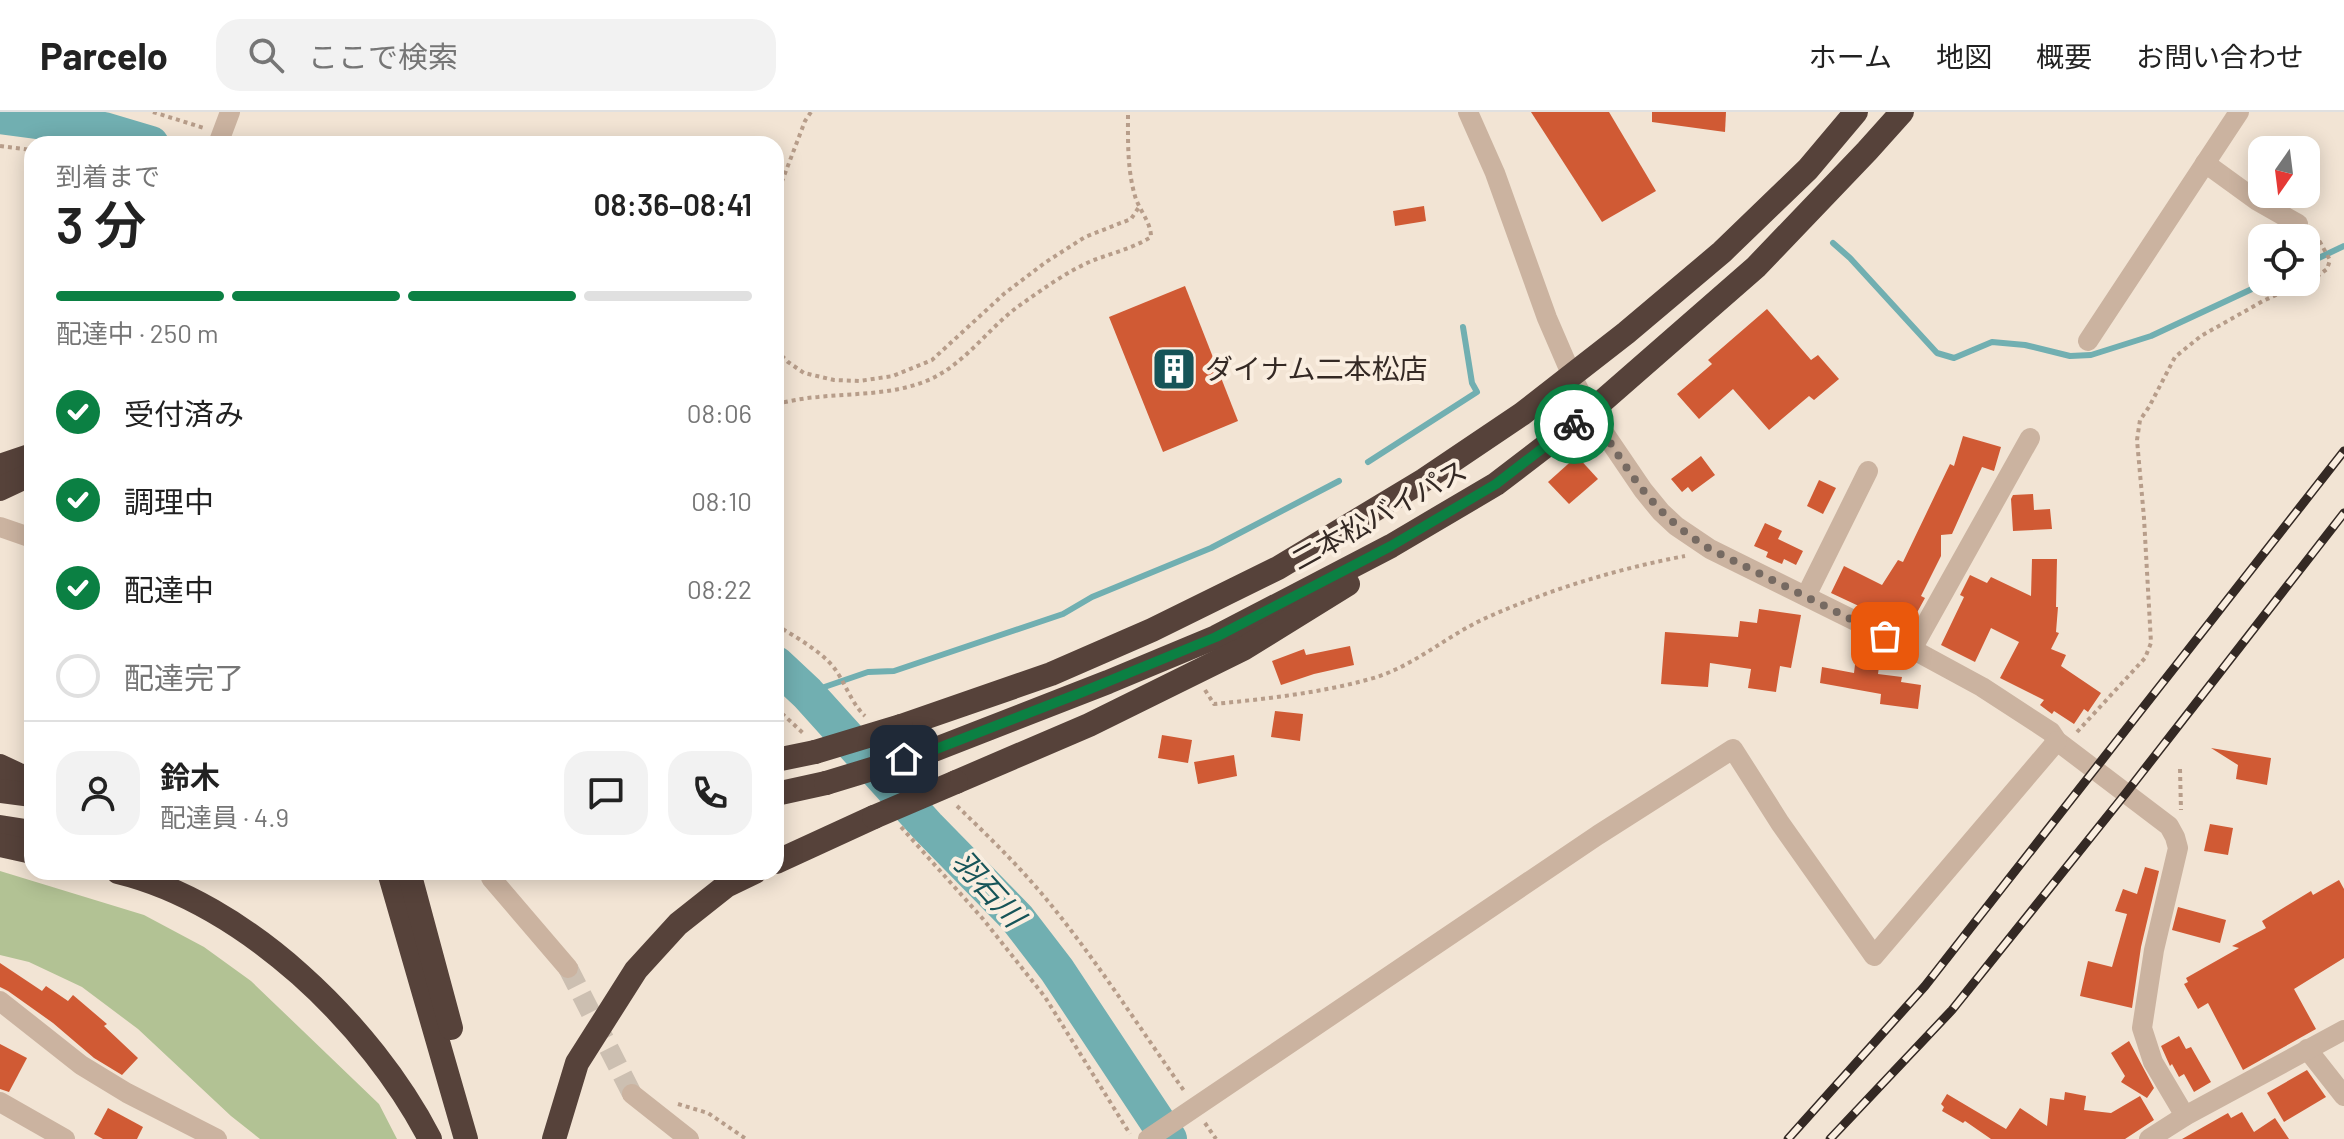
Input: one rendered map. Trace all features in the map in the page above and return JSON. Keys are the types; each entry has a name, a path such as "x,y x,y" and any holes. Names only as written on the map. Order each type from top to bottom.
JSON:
{"highway":[{"name":"二本松バイパス","path":"784,757 812,745 901,726 1051,674 1152,630 1278,568 1424,480 1572,376 1722,252 1808,169 1856,112"},
{"name":"二本松バイパス","path":"784,792 826,783 931,751 1216,637 1391,546 1496,484 1590,412 1756,267 1902,112"},
{"path":"0,466 24,458"},
{"path":"0,489 24,478"},
{"path":"784,859 952,790 1243,649 1439,528 1496,484"},
{"path":"0,766 24,777"},
{"path":"0,791 24,794"},
{"path":"0,827 24,831"},
{"path":"0,845 24,850"},
{"path":"142,880 173,890 252,936 285,961 367,1043 405,1096 430,1139"},
{"path":"392,880 428,977 481,1139"},
{"path":"410,880 428,977 466,1139"},
{"path":"554,1139 577,1063 636,970 678,924 726,886 738,880"}],"street":[{"path":"221,136 230,112"},
{"path":"1468,112 1495,173 1547,318 1572,376 1590,412 1651,502 1676,526 1710,549 1982,687 2051,732 2169,826 2178,848 2154,950 2142,1028 2153,1062 2185,1116"},
{"path":"2088,341 2239,112"},
{"path":"2205,163 2256,200 2298,224"},
{"path":"1912,649 2030,438"},
{"path":"1806,596 1868,471"},
{"path":"0,527 24,535"},
{"path":"1148,1139 1598,835 1733,749 1780,823 1874,956 2061,743"},
{"path":"493,880 568,968"},
{"path":"0,1001 81,1065 127,1093 217,1139"},
{"path":"2149,1139 2185,1116 2344,1030"},
{"path":"2307,1049 2344,1096"},
{"path":"632,1094 689,1139"},
{"path":"0,1102 65,1139"}],"path":[{"path":"153,112 215,136"},
{"path":"784,176 811,112"},
{"path":"784,403 905,389 930,380 948,369 1014,310 1063,277 1092,261 1151,237 1135,195 1128,155 1128,112"},
{"path":"0,146 24,149"},
{"path":"784,358 804,373 834,380 859,381 893,376 932,360 1005,293 1046,262 1085,237 1131,219 1140,206"},
{"path":"2320,242 2330,260 2327,269 2320,274"},
{"path":"2061,743 2145,658 2151,643 2137,440 2140,420 2175,357 2201,336 2275,296"},
{"path":"1195,673 1214,704 1372,679 1422,657 1486,618 1583,580 1710,549"},
{"path":"784,630 830,663 857,709 869,720"},
{"path":"784,716 812,745"},
{"path":"2175,837 2181,824 2180,769"},
{"path":"952,790 1042,894 1093,961 1191,1109 1216,1139"},
{"path":"883,818 983,919 1045,997 1133,1139"},
{"path":"675,1103 708,1113 746,1139"}],"green space":[{"path":"0,871 144,915 204,947 251,981 379,1104 397,1139 260,1139 138,1029 82,987 29,962 0,955"}],"building":[{"path":"1531,112 1609,112 1656,191 1602,222"},
{"path":"1652,112 1726,112 1725,132 1652,122"},
{"path":"1424,206 1426,221 1395,226 1393,211"},
{"name":"ダイナム二本松店","path":"1185,286 1238,421 1163,452 1109,317"},
{"path":"1767,309 1811,360 1818,355 1839,379 1814,400 1809,396 1769,430 1733,389 1699,419 1677,394 1712,364 1708,360"},
{"path":"1963,436 2001,447 1994,471 1982,467 1952,534 1941,535 1941,556 1921,596 1925,598 1908,629 1831,593 1844,566 1882,585 1898,560 1903,562 1950,464 1954,466"},
{"path":"1577,456 1598,479 1569,504 1548,482"},
{"path":"1701,456 1715,475 1692,492 1688,487 1682,492 1671,479"},
{"path":"1819,480 1836,488 1823,514 1807,506"},
{"path":"2033,494 2034,510 2050,509 2052,529 2013,531 2013,495"},
{"path":"1765,523 1782,531 1778,539 1803,551 1796,565 1784,559 1782,564 1766,557 1768,552 1754,546"},
{"path":"2032,559 2057,559 2056,632 2059,633 2051,649 2066,655 2061,666 2101,693 2088,712 2084,709 2074,724 2040,705 2044,700 2000,678 2019,642 1991,628 1975,662 1941,645 1964,597 1960,595 1970,575 1987,583 1991,577 2031,596"},
{"path":"1759,609 1801,615 1791,668 1780,666 1776,692 1748,688 1751,669 1710,663 1708,687 1661,684 1665,632 1738,637 1740,621 1757,623"},
{"path":"1350,646 1354,665 1281,685 1272,661 1304,649 1306,655"},
{"path":"1857,648 1881,651 1878,674 1902,677 1901,682 1921,685 1918,709 1880,704 1881,694 1820,683 1822,667 1854,673"},
{"path":"1275,711 1303,714 1300,741 1271,737"},
{"path":"1162,735 1192,740 1188,763 1158,758"},
{"path":"2211,748 2271,758 2267,785 2236,779 2238,765"},
{"path":"1234,755 1237,776 1198,784 1194,762"},
{"path":"2210,824 2233,828 2228,855 2204,851"},
{"path":"2145,867 2159,871 2141,947 2132,1008 2080,996 2088,961 2112,967 2127,914 2115,911 2123,889 2137,894"},
{"path":"2339,880 2344,889 2344,958 2294,989 2316,1029 2243,1070 2208,1003 2198,1009 2184,984 2188,982 2186,978 2239,948 2232,946 2266,928 2262,921 2311,891 2313,895"},
{"path":"2178,907 2226,920 2220,943 2172,930"},
{"path":"0,963 42,991 46,986 68,1001 73,995 107,1024 104,1026 138,1058 122,1075 94,1058 53,1023 0,987"},
{"path":"2179,1036 2186,1049 2191,1047 2211,1082 2194,1092 2184,1074 2179,1077 2172,1064 2170,1066 2161,1046"},
{"path":"2129,1041 2154,1088 2147,1098 2121,1082 2125,1076 2111,1053"},
{"path":"0,1044 27,1058 9,1092 0,1089"},
{"path":"2307,1070 2326,1097 2284,1122 2267,1093"},
{"path":"2065,1092 2086,1096 2084,1110 2111,1113 2140,1096 2154,1120 2125,1139 1991,1139 1965,1121 1963,1123 1942,1111 1944,1107 1941,1104 1947,1094 2006,1129 2020,1108 2047,1126 2050,1098 2064,1100"},
{"path":"108,1108 143,1127 137,1139 103,1139 94,1134"},
{"path":"2242,1112 2254,1132 2275,1118 2289,1139 2182,1139 2228,1113 2231,1118"}],"waterway":[{"name":"羽石川","path":"0,116 104,130 124,136"},
{"path":"1833,243 1937,353 1954,358 1992,342 2025,345 2070,356 2091,355 2151,336 2248,291"},
{"path":"2320,257 2344,246"},
{"path":"1368,462 1477,392 1472,383 1463,327"},
{"path":"807,693 868,672 894,671 1063,614 1092,597 1211,548 1339,481"},
{"name":"羽石川","path":"784,671 1017,918 1057,970 1169,1139"}],"tunnel":[{"path":"568,968 632,1094"}],"railway":[{"path":"1788,1139 1925,986 2344,451"},
{"path":"1830,1139 1952,1010 2344,513"}],"way so far":[{"path":"1574,424 1590,412 1651,502 1691,537 1885,636"}],"place":[{"name":"ダイナム二本松店","path":"1174,369"}],"route":[{"path":"904,759 1080,693 1216,637 1391,546 1496,484 1574,424"}]}
